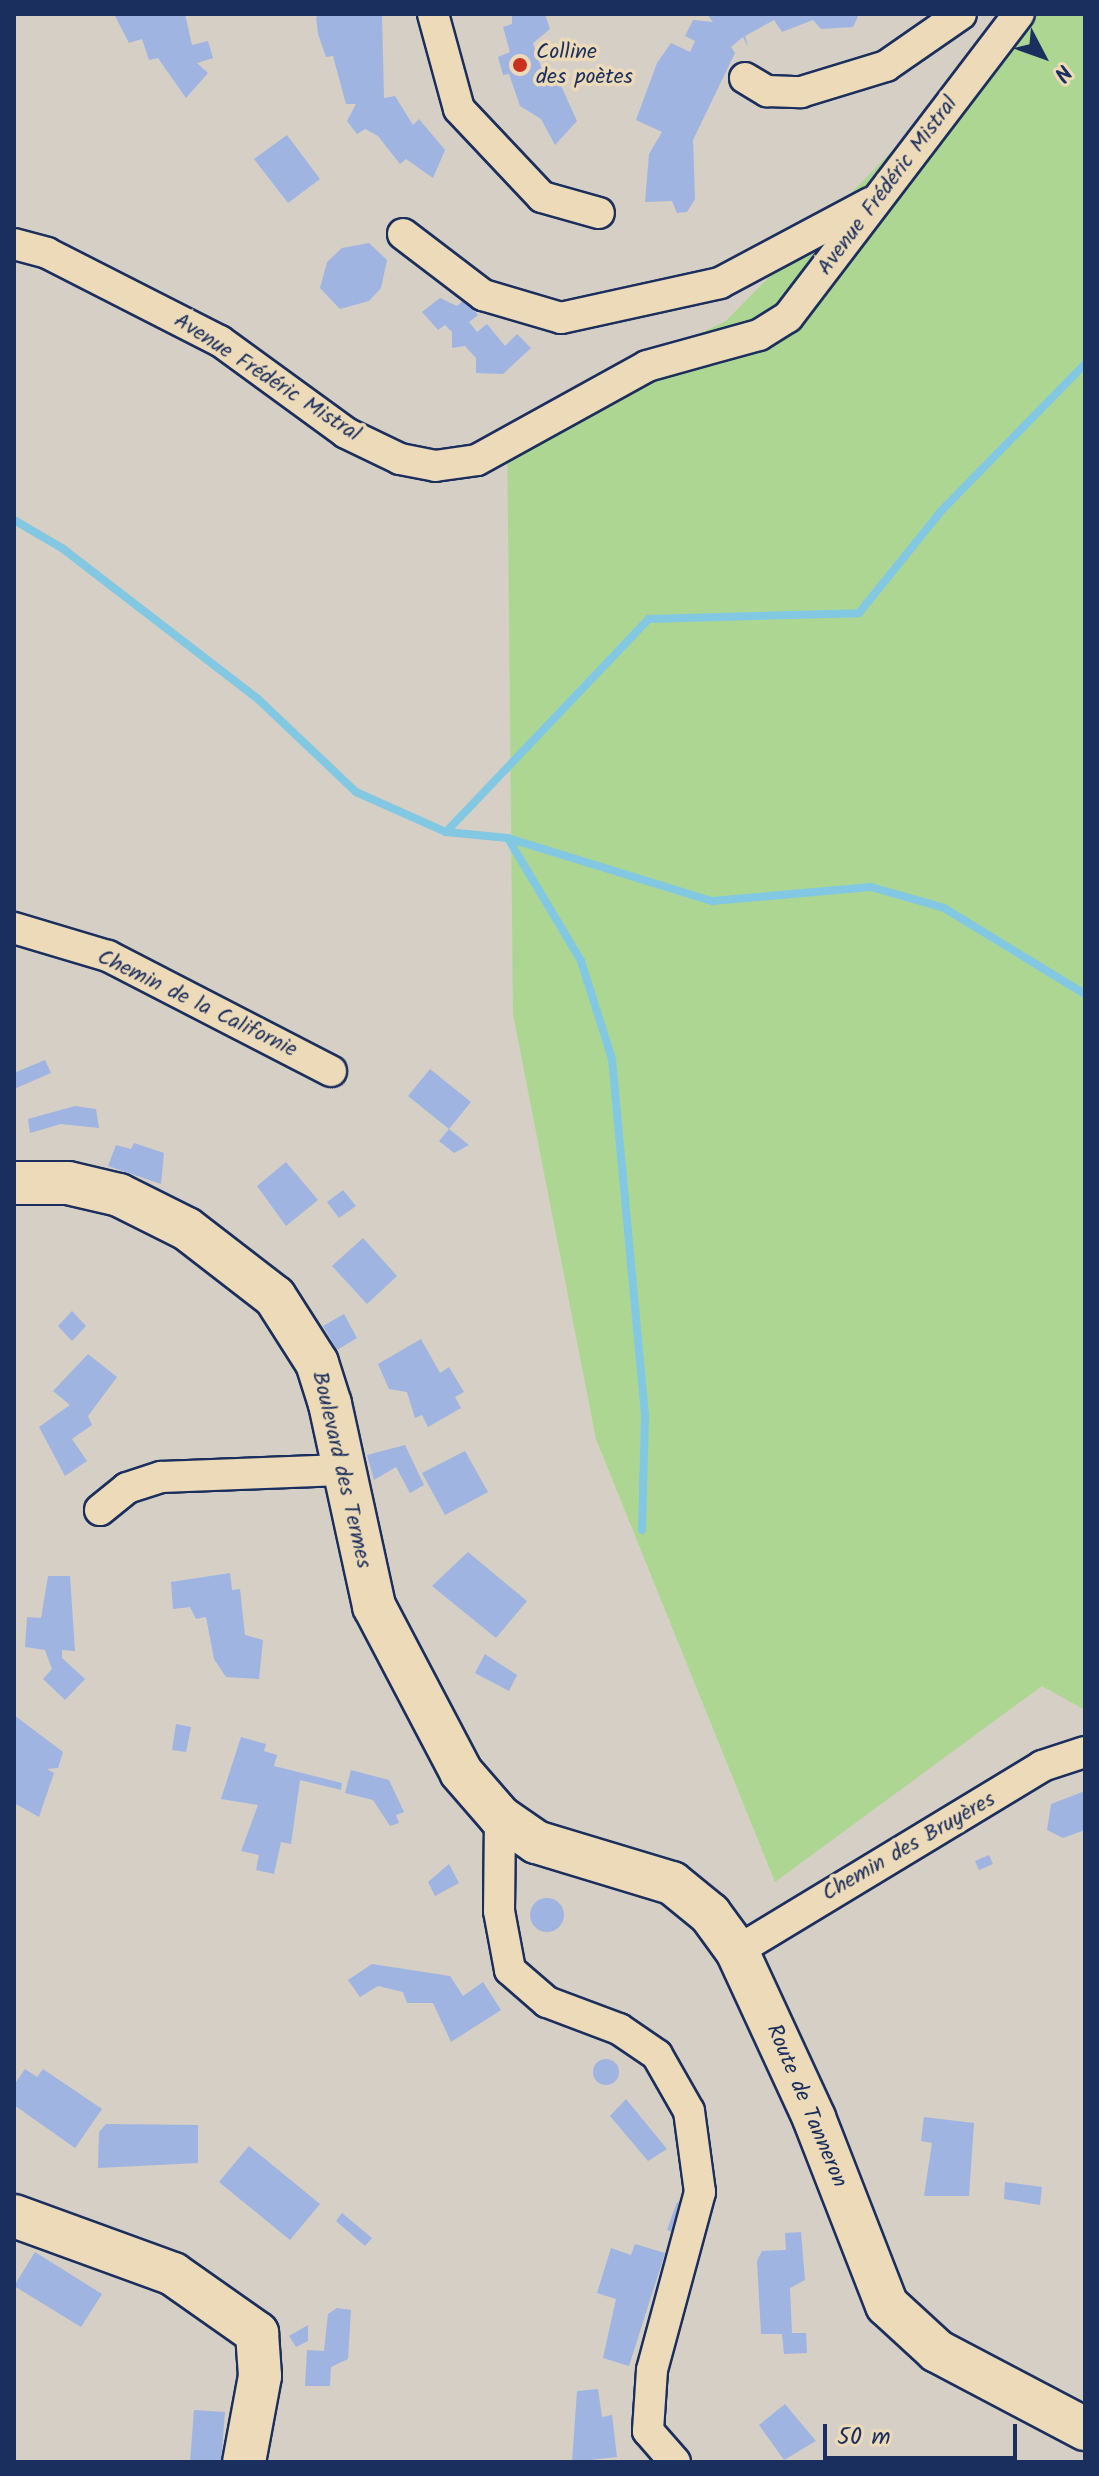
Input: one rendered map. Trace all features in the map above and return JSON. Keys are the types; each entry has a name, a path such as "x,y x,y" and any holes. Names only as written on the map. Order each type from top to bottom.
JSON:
{"street":[{"path":"433,14 459,109 542,197 599,213"},
{"path":"745,78 767,91 801,92 886,66 961,14"},
{"name":"Avenue Frédéric Mistral","path":"14,244 74,265 220,341 346,433 435,466 477,460 647,366 759,335 788,317 871,202 1019,14"},
{"path":"403,234 483,295 561,318 720,283 871,202"},
{"name":"Chemin de la Californie","path":"14,928 108,956 331,1071"},
{"name":"Boulevard des Termes","path":"14,1183 68,1183 119,1195 187,1229 250,1274 297,1325 317,1363 374,1606 461,1772 500,1817"},
{"path":"100,1510 127,1488 161,1477 342,1470"},
{"name":"Chemin des Bruyères","path":"737,1951 1042,1766 1085,1752"},
{"path":"500,1817 499,1911 510,1970 547,2002 619,2029 657,2055 689,2111 700,2192 652,2370 648,2431 675,2462"},
{"name":"Route de Tanneron","path":"500,1817 536,1842 672,1883 710,1914 737,1951 814,2118 887,2305 937,2351 1085,2429"},
{"path":"14,2216 173,2274 257,2333 260,2376 244,2462"}],"green space":[{"path":"1026,14 1085,14 1085,1710 1042,1686 775,1882 596,1439 513,1014 507,425 726,321"}],"building":[{"path":"114,14 185,14 192,45 208,41 213,58 197,63 208,73 186,98 158,58 149,60 142,39 129,43"},
{"path":"322,14 382,14 384,98 395,96 413,125 419,119 445,150 433,178 406,159 400,164 378,136 365,129 357,134 347,121 356,104 346,104 333,56 326,57 318,34 316,17"},
{"path":"512,14 545,14 550,29 533,43 544,76 558,79 577,121 555,145 541,119 520,106 509,74 503,75 498,57 510,52 503,27 512,24"},
{"path":"707,14 859,14 853,27 821,29 813,20 782,32 774,20 745,36 748,47 743,37 731,47 735,53 693,140 695,199 687,212 677,213 672,201 645,202 649,154 662,132 636,120 657,63 671,43 690,52 695,41 685,36 693,20 713,22"},
{"path":"287,135 320,179 288,203 254,159"},
{"path":"369,243 387,260 381,288 369,301 340,309 320,288 327,262 342,248"},
{"path":"440,298 457,306 465,299 478,315 469,322 477,332 487,324 505,346 517,334 531,348 503,374 476,373 476,358 465,346 452,348 452,332 445,325 438,330 422,312"},
{"path":"45,1060 51,1073 14,1089 14,1073"},
{"path":"430,1069 471,1102 449,1129 408,1096"},
{"path":"75,1106 96,1109 99,1128 61,1124 30,1133 28,1119"},
{"path":"449,1129 469,1145 454,1153 439,1141"},
{"path":"134,1143 164,1153 161,1184 108,1166 116,1145 131,1149"},
{"path":"286,1162 318,1200 286,1226 257,1186"},
{"path":"343,1190 356,1206 339,1218 327,1202"},
{"path":"363,1238 397,1276 367,1304 332,1266"},
{"path":"72,1311 86,1326 72,1341 58,1326"},
{"path":"344,1314 357,1338 337,1350 323,1326"},
{"path":"421,1339 440,1373 449,1367 464,1392 455,1397 461,1408 428,1427 422,1415 415,1418 407,1392 389,1389 378,1364"},
{"path":"88,1354 117,1377 88,1416 92,1425 72,1439 87,1461 65,1476 39,1427 70,1405 53,1391"},
{"path":"405,1445 424,1485 410,1493 396,1467 374,1480 367,1455"},
{"path":"465,1451 488,1492 445,1515 422,1473"},
{"path":"468,1552 527,1601 496,1638 432,1586"},
{"path":"230,1573 232,1590 240,1589 245,1635 263,1640 259,1679 226,1677 214,1659 206,1617 196,1619 190,1607 173,1609 171,1582"},
{"path":"48,1576 70,1576 75,1651 62,1650 62,1658 85,1679 65,1700 43,1679 52,1669 45,1650 25,1647 27,1617 41,1618"},
{"path":"485,1654 517,1675 509,1691 475,1673"},
{"path":"14,1715 63,1752 58,1768 47,1769 54,1773 39,1817 14,1803"},
{"path":"176,1724 191,1727 186,1752 172,1750"},
{"path":"241,1737 266,1744 264,1751 277,1755 274,1766 342,1783 341,1790 300,1780 291,1844 281,1842 274,1874 256,1870 259,1855 241,1851 258,1805 221,1799"},
{"path":"351,1770 389,1780 404,1812 396,1815 399,1823 390,1826 373,1800 345,1793"},
{"path":"1085,1791 1085,1830 1063,1838 1047,1830 1051,1804"},
{"path":"989,1855 993,1864 979,1870 975,1861"},
{"path":"449,1864 459,1883 435,1896 428,1882"},
{"path":"547,1898 559,1903 564,1915 559,1927 547,1932 535,1927 530,1915 535,1903"},
{"path":"372,1964 450,1976 463,1996 483,1982 501,2010 451,2042 433,2003 407,2003 403,1992 378,1986 360,1997 348,1980"},
{"path":"606,2059 615,2063 619,2072 615,2081 606,2085 597,2081 593,2072 597,2063"},
{"path":"25,2069 37,2077 43,2069 102,2109 75,2148 14,2105 14,2085"},
{"path":"626,2099 667,2149 648,2161 610,2116"},
{"path":"924,2117 974,2123 969,2196 924,2196 932,2143 921,2141"},
{"path":"106,2124 198,2125 198,2163 98,2168 99,2132"},
{"path":"249,2146 320,2204 290,2240 219,2182"},
{"path":"1005,2182 1042,2187 1040,2205 1004,2199"},
{"path":"677,2202 692,2207 684,2236 667,2230"},
{"path":"342,2213 372,2238 365,2246 336,2221"},
{"path":"801,2232 805,2280 790,2288 792,2333 806,2333 807,2353 784,2354 782,2334 761,2334 757,2261 762,2251 786,2250 785,2233"},
{"path":"635,2244 665,2253 629,2366 603,2358 616,2299 597,2293 611,2248 631,2255"},
{"path":"35,2252 102,2294 81,2327 14,2286"},
{"path":"337,2308 351,2310 348,2359 331,2367 330,2386 305,2386 307,2350 324,2351 328,2314"},
{"path":"308,2325 308,2341 296,2347 289,2336"},
{"path":"598,2389 602,2417 612,2415 617,2457 572,2462 577,2391"},
{"path":"785,2404 816,2441 784,2460 759,2425"},
{"path":"194,2410 225,2412 221,2462 190,2462"}],"waterway":[{"path":"446,832 649,619 859,613 942,510 1085,364"},
{"path":"14,520 62,548 258,699 356,792 446,832 508,838 712,901 871,887 944,908 1085,994"},
{"path":"509,840 581,961 612,1059 645,1417 642,1530"}],"place":[{"name":"Colline des poètes","path":"520,65"}]}
